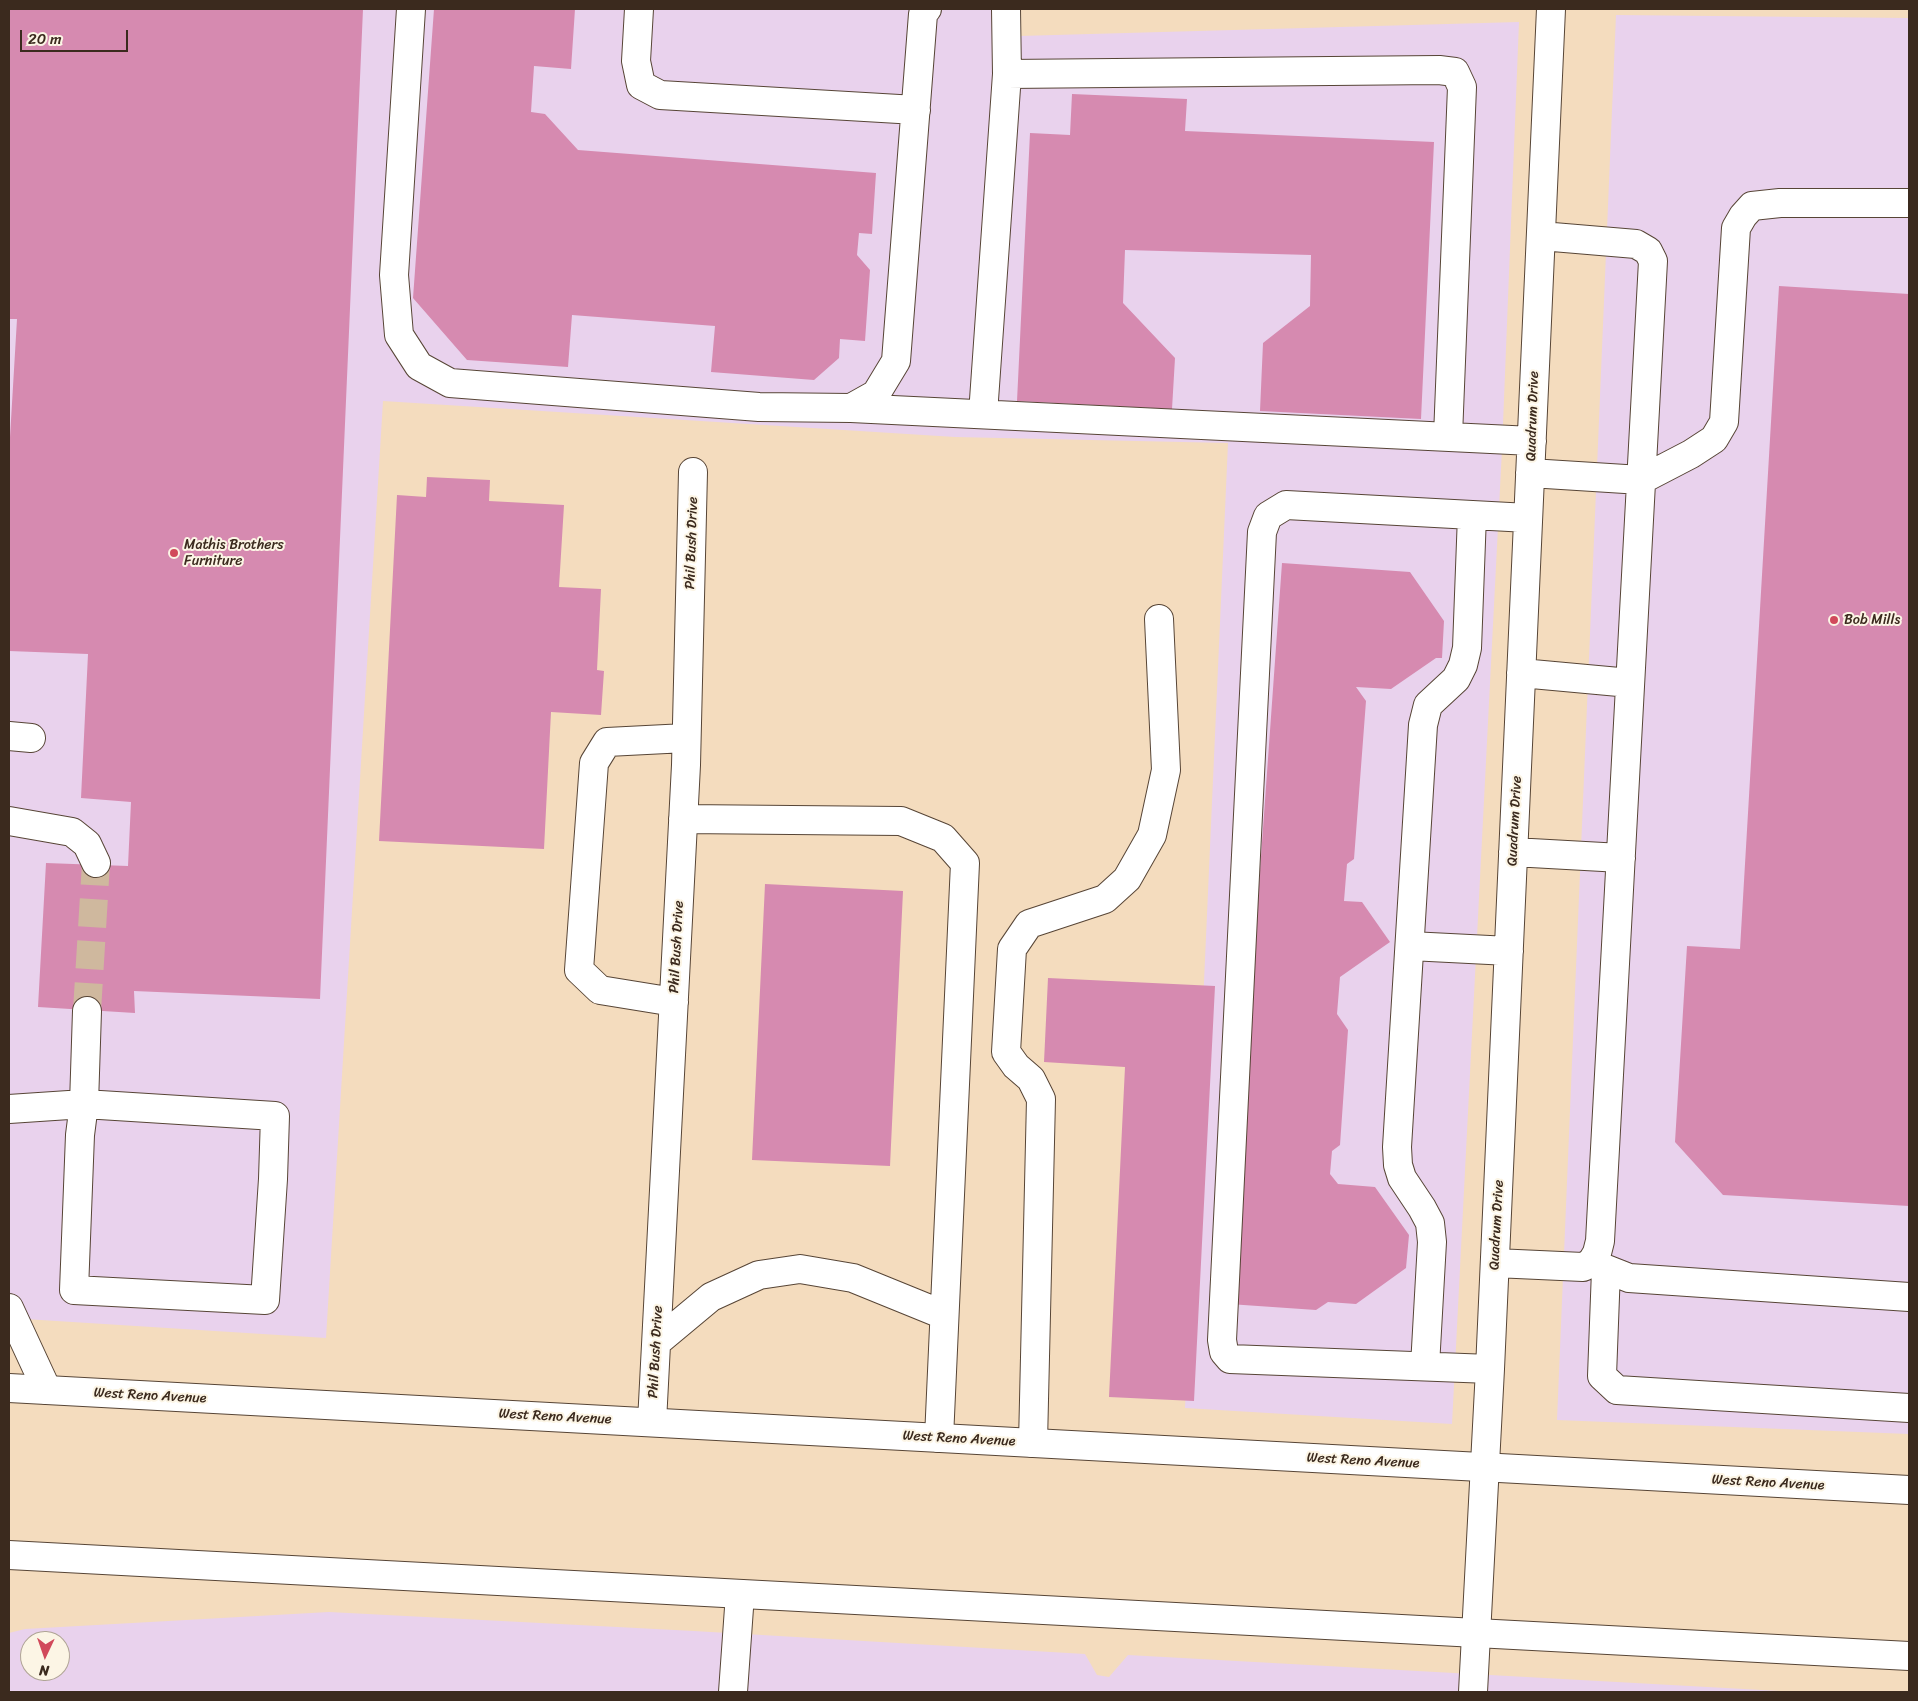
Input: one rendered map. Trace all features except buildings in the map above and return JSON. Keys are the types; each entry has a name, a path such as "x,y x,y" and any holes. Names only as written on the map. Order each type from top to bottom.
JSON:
{"main road":[{"path":"411,9 394,275 399,335 419,366 450,383 759,407 851,408 1532,441"},
{"path":"639,9 636,61 641,85 660,95 916,110"},
{"path":"851,408 876,394 896,361 923,14 927,9"},
{"path":"983,414 1006,74 1006,9"},
{"name":"Quadrum Drive","path":"1472,1692 1486,1467 1551,9"},
{"path":"1006,74 1043,72 1439,70 1455,72 1462,87 1448,436"},
{"path":"1530,473 1641,480 1691,454 1714,439 1724,422 1736,228 1742,216 1752,206 1766,204 1909,203"},
{"path":"1541,236 1636,244 1648,251 1653,261 1598,1253 1602,1376 1617,1390 1909,1408"},
{"name":"Phil Bush Drive","path":"652,1422 683,819 693,472"},
{"path":"1490,1369 1230,1359 1224,1352 1222,1340 1262,532 1268,516 1286,505 1528,518"},
{"path":"1425,1366 1432,1242 1430,1223 1402,1178 1398,1165 1398,1148 1423,725 1428,706 1456,679 1464,665 1467,648 1472,515"},
{"path":"1033,1443 1040,1099 1031,1078 1016,1066 1006,1052 1012,949 1029,924 1104,899 1127,878 1152,835 1166,770 1159,619"},
{"path":"1521,673 1630,683"},
{"path":"674,1002 600,990 579,970 594,763 607,742 686,738"},
{"path":"683,819 901,821 943,838 965,863 939,1438"},
{"path":"9,821 72,832 87,844 96,864"},
{"path":"1514,852 1621,858"},
{"path":"1410,946 1509,951"},
{"path":"9,1109 84,1104 275,1116 265,1300 74,1290 80,1135 84,1104 87,1011"},
{"path":"1495,1264 1583,1268 1599,1266 1630,1278 1909,1297"},
{"path":"657,1342 711,1297 759,1275 800,1269 853,1278 944,1315"},
{"path":"9,1308 47,1390"},
{"name":"West Reno Avenue","path":"9,1388 1909,1490"},
{"path":"9,1555 1909,1656"},
{"path":"733,1692 740,1594"}],"shaded area":[{"path":"9,9 1018,9 1019,36 1519,22 1502,449 1452,1424 1185,1408 1228,443 955,437 383,401 326,1338 9,1318"},
{"path":"1616,15 1909,18 1909,1434 1557,1420"},
{"path":"329,1612 1085,1654 1097,1675 1109,1677 1128,1655 1798,1692 9,1692 9,1633 25,1629"}],"tunnel":[{"path":"87,1011 96,863"}],"place":[{"name":"Mathis Brothers Furniture","path":"174,553"},
{"name":"Bob Mills","path":"1834,620"}]}
